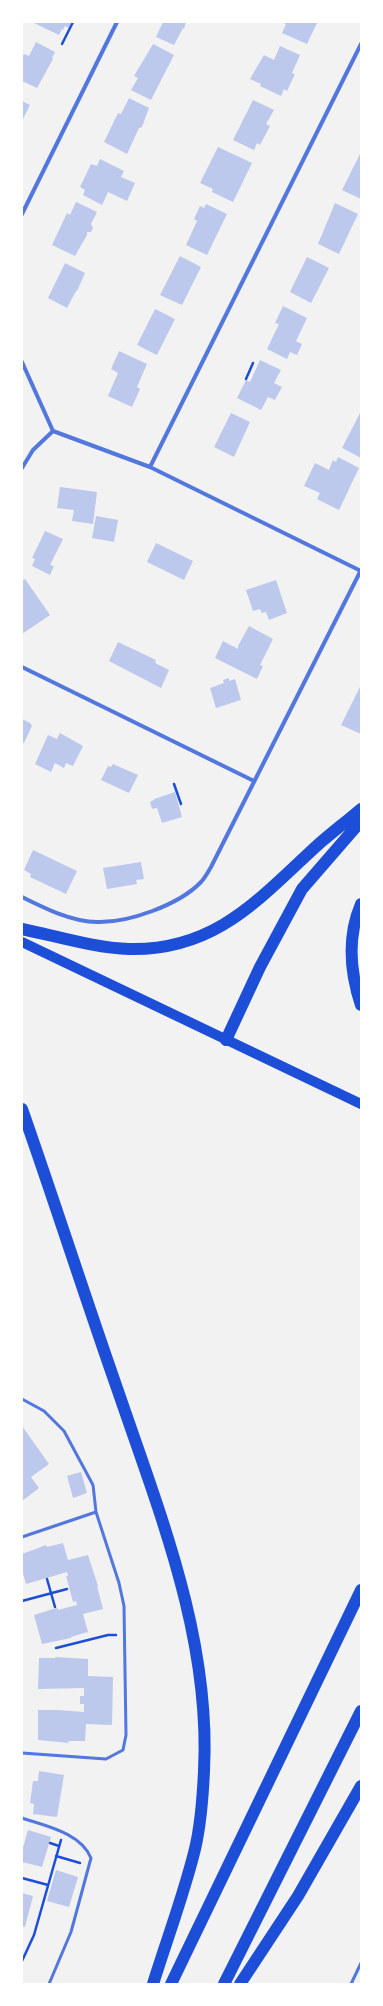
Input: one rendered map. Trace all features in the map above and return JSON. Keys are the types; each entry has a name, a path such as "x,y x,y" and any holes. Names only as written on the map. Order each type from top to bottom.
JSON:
{"highway":[{"path":"22,928 129,949 164,946 199,937 237,917 258,901 321,842 361,809"},
{"path":"226,1040 260,967 302,889 361,821"},
{"path":"361,904 355,920 351,948 352,973 361,1005"},
{"path":"22,1109 157,1504 186,1602 200,1676 205,1714 204,1772 195,1847 153,1984"},
{"path":"171,1984 361,1590"},
{"path":"224,1984 361,1711"},
{"path":"240,1984 298,1896 361,1786"}],"main road":[{"path":"22,942 361,1104"}],"street":[{"path":"22,214 117,22"},
{"path":"150,467 361,44"},
{"path":"22,362 54,431 150,467 361,571 211,868 200,882 184,896 158,909 113,921 96,922 58,913 22,897"},
{"path":"22,468 33,450 54,431"},
{"path":"22,666 254,781"}],"lane":[{"path":"22,1400 44,1411 64,1431 93,1485 96,1512 119,1583 124,1606 126,1735 123,1750 106,1759 22,1753"},
{"path":"22,1537 96,1512"},
{"path":"22,1818 62,1833 87,1849 91,1858 71,1932 49,1984"},
{"path":"351,1984 361,1963"}],"path":[{"path":"62,44 73,22"},
{"path":"246,379 253,363"},
{"path":"174,784 181,804"},
{"path":"47,1579 55,1607"},
{"path":"22,1601 67,1589"},
{"path":"56,1648 108,1635 124,1634"},
{"path":"22,1961 34,1935 62,1833"},
{"path":"50,1843 59,1846"},
{"path":"56,1856 90,1866"},
{"path":"22,1878 48,1885"}],"building":[{"path":"71,22 69,28 65,26 59,35 34,23"},
{"path":"163,22 186,22 184,29 183,28 174,45 156,37"},
{"path":"282,22 320,22 317,23 307,44 282,33 286,24"},
{"path":"36,42 55,52 52,58 53,59 37,88 22,81 22,57 24,54 29,56"},
{"path":"153,44 174,55 151,100 131,90 138,78 134,76"},
{"path":"280,46 300,55 292,73 295,74 287,91 284,89 281,96 260,86 261,84 250,79 264,55 274,60"},
{"path":"129,98 149,108 142,127 139,128 127,154 104,142 118,113 121,114"},
{"path":"253,100 274,110 266,124 270,126 260,145 257,143 254,150 233,140"},
{"path":"22,101 30,105 22,121"},
{"path":"218,147 252,163 233,202 212,192 213,189 200,183"},
{"path":"361,152 361,199 342,190"},
{"path":"100,159 124,171 121,177 135,183 127,201 108,192 102,205 83,195 85,190 80,187 91,164 97,166"},
{"path":"76,202 97,212 91,224 93,228 91,232 87,232 87,235 75,256 52,245 67,213 70,215"},
{"path":"335,203 358,214 339,254 318,244"},
{"path":"206,204 227,214 207,255 186,245 197,221 194,219 200,206 204,208"},
{"path":"180,256 201,267 182,305 160,295"},
{"path":"307,257 329,268 311,303 290,292"},
{"path":"65,263 85,273 67,308 48,298"},
{"path":"283,306 307,318 296,341 302,344 297,355 290,352 287,359 267,349 279,324 275,323"},
{"path":"155,309 175,319 157,355 137,345"},
{"path":"119,351 147,364 137,387 140,389 132,407 108,396 118,373 111,369"},
{"path":"260,360 281,370 274,383 282,387 275,400 268,397 261,410 237,398 246,380 250,382"},
{"path":"361,411 361,458 342,448"},
{"path":"231,413 250,422 234,457 214,447"},
{"path":"338,457 359,468 339,510 317,499 320,493 304,486 315,463 329,470 333,460 336,462"},
{"path":"60,487 97,492 93,524 72,521 74,510 57,508"},
{"path":"96,516 118,520 114,542 92,538"},
{"path":"45,531 63,539 50,565 54,566 50,575 32,566 35,559 32,558"},
{"path":"156,543 193,561 184,580 147,562"},
{"path":"25,579 50,615 22,634 22,581"},
{"path":"276,580 287,613 269,620 266,612 262,613 260,609 253,611 246,590"},
{"path":"249,626 273,639 260,665 263,666 257,679 215,658 223,641 238,649 238,646"},
{"path":"118,642 156,660 155,663 169,670 161,688 109,661"},
{"path":"229,678 229,681 235,679 241,700 216,708 210,688 224,683 223,680"},
{"path":"361,685 361,734 341,725"},
{"path":"22,719 30,723 32,726 24,743 22,742"},
{"path":"60,733 83,746 73,766 66,763 64,768 55,763 51,772 35,764 48,735 57,739"},
{"path":"113,764 138,775 129,793 101,780 108,766 111,767"},
{"path":"175,792 182,817 162,823 157,808 152,809 150,802 154,799"},
{"path":"33,850 77,871 66,894 30,877 31,874 24,870"},
{"path":"141,862 144,879 136,880 137,884 107,889 103,868"},
{"path":"22,1426 49,1464 31,1477 39,1488 22,1501"},
{"path":"81,1472 87,1493 73,1498 67,1476"},
{"path":"63,1543 68,1560 88,1555 98,1586 103,1609 83,1614 88,1632 71,1638 42,1644 34,1615 53,1609 58,1608 58,1610 77,1605 76,1601 73,1602 66,1576 68,1576 67,1572 26,1584 22,1570 22,1554 46,1545 47,1547"},
{"path":"55,1657 88,1659 88,1676 113,1677 112,1725 86,1724 85,1741 68,1741 69,1743 38,1740 38,1710 84,1712 84,1704 80,1704 80,1696 84,1696 84,1688 38,1689 39,1658"},
{"path":"39,1771 64,1775 57,1817 33,1814 34,1804 30,1803 33,1781 38,1781"},
{"path":"28,1830 51,1837 42,1867 22,1862 22,1851"},
{"path":"56,1870 78,1877 69,1907 47,1901"},
{"path":"22,1893 33,1896 25,1927 22,1926"}]}
